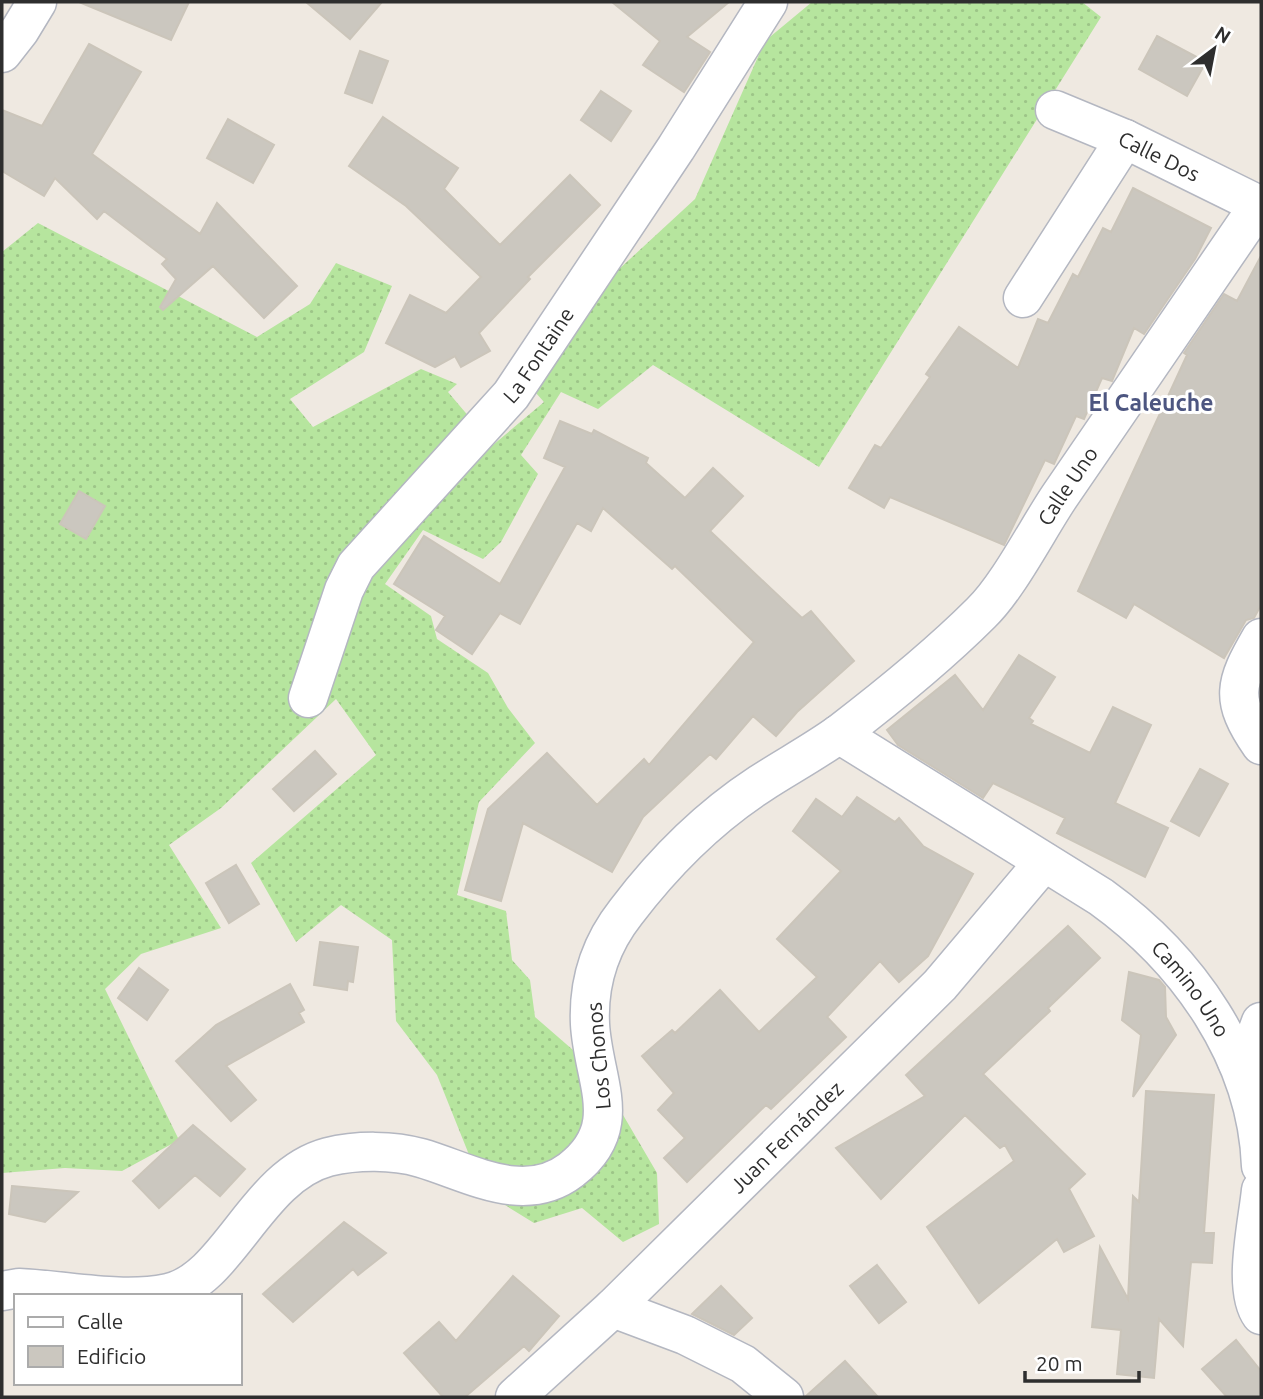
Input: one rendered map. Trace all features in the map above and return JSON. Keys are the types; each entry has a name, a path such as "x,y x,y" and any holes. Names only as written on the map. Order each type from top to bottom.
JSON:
{"street":[{"path":"2,53 37,2"},
{"name":"La Fontaine","path":"308,698 344,590 356,566 511,395 676,149 768,2"},
{"name":"Calle Dos","path":"1055,110 1125,139 1260,205"},
{"path":"1023,298 1125,139"},
{"name":"Calle Uno","path":"839,734 985,609 1260,205"},
{"path":"1261,638 1240,674 1238,699 1248,725 1261,744"},
{"path":"839,734 1044,862"},
{"name":"Los Chonos","path":"152,1294 173,1292 209,1269 269,1194 300,1169 327,1157 384,1152 418,1157 503,1185 542,1186 566,1174 586,1157 601,1134 604,1110 590,1025 593,974 605,942 658,871 690,838 756,786 839,734"},
{"name":"Camino Uno","path":"1044,862 1133,920 1182,969 1212,1013 1237,1061 1252,1108 1261,1166"},
{"name":"Juan Fernández","path":"515,1397 613,1308 940,985 1044,862"},
{"path":"1237,1061 1249,1054 1261,1022"},
{"path":"1261,1190 1251,1283 1256,1308 1261,1315"},
{"name":"Los Chonos","path":"2,1291 19,1288 104,1294"},
{"path":"613,1308 685,1335 743,1364 785,1397"}],"green space":[{"path":"812,2 1082,2 1101,17 819,467 653,365 598,409 561,392 521,455 538,474 501,542 483,559 423,530 385,584 431,616 437,639 488,673 508,708 535,743 479,802 457,895 506,911 512,960 530,980 535,1017 573,1050 609,1091 657,1173 659,1224 623,1242 582,1208 534,1223 484,1192 437,1075 396,1021 392,940 341,905 296,942 251,863 376,755 336,699 221,808 169,845 221,928 141,954 105,989 179,1140 122,1171 65,1168 2,1173 2,252 38,223 257,337 310,304 336,263 392,286 364,352 290,399 313,427 421,369 457,384 448,392 493,445 544,402 511,365 539,343 695,199 765,41"}],"building":[{"path":"79,2 189,2 171,40"},
{"path":"306,2 382,2 350,39"},
{"path":"612,2 729,2 687,37 710,52 684,92 643,65 660,41"},
{"path":"1157,36 1206,62 1187,96 1139,69"},
{"path":"89,44 141,72 92,154 200,234 217,203 297,286 264,318 213,266 163,310 160,307 176,279 162,264 167,259 104,211 97,219 55,178 44,196 2,171 2,110 42,126"},
{"path":"360,51 388,61 372,103 345,93"},
{"path":"601,91 631,111 611,141 581,120"},
{"path":"383,117 458,168 444,189 500,245 570,175 600,205 528,277 530,279 479,333 490,351 461,367 455,356 435,367 386,343 410,295 446,313 481,277 406,206 349,166"},
{"path":"228,119 274,145 253,183 207,158"},
{"path":"1133,188 1211,228 1195,259 1144,334 1134,328 1112,381 1102,378 1084,419 1076,416 1054,464 1045,460 1004,545 890,497 884,508 849,488 875,445 881,448 930,377 926,374 959,327 1018,368 1038,319 1048,323 1073,274 1078,277 1103,228 1111,232"},
{"path":"1261,256 1261,605 1254,618 1246,620 1224,658 1134,604 1126,618 1078,591 1187,355 1184,353 1224,294 1237,301"},
{"path":"560,421 592,434 594,430 648,458 646,463 685,498 713,468 743,496 710,531 802,618 811,611 854,661 797,712 776,736 753,716 716,759 710,754 643,817 612,872 523,823 501,901 465,890 488,809 547,753 597,805 644,759 649,765 754,642 675,566 672,569 603,508 591,531 577,523 520,624 500,613 472,654 436,630 445,616 394,584 424,536 500,584 565,467 544,458"},
{"path":"79,491 105,506 86,539 60,524"},
{"path":"1019,655 1055,677 1029,718 1033,721 1031,724 1090,753 1113,707 1151,725 1115,803 1168,828 1145,877 1057,833 1065,818 993,783 983,798 898,745 887,730 955,675 983,710"},
{"path":"315,751 336,774 294,811 273,789"},
{"path":"1200,769 1228,784 1199,836 1171,821"},
{"path":"857,797 895,822 899,818 923,846 973,874 928,956 899,982 880,961 827,1017 846,1037 771,1109 766,1105 687,1182 664,1158 685,1138 658,1110 674,1093 642,1056 672,1030 675,1033 720,990 759,1032 817,977 777,939 841,871 793,831 816,799 842,817"},
{"path":"236,865 259,904 229,923 206,883"},
{"path":"1068,926 1100,958 1048,1008 1050,1011 983,1074 1085,1174 1069,1189 1094,1236 1064,1252 1057,1239 979,1303 927,1227 1014,1161 1005,1145 1000,1148 965,1115 881,1199 836,1148 925,1096 906,1075"},
{"path":"320,942 358,947 353,982 348,981 347,990 314,985"},
{"path":"139,968 168,990 147,1020 118,998"},
{"path":"1129,972 1159,980 1165,987 1166,1017 1176,1035 1133,1097 1141,1035 1122,1020"},
{"path":"290,984 304,1010 299,1013 304,1022 226,1066 256,1100 231,1121 176,1061 216,1025"},
{"path":"1146,1091 1214,1095 1204,1233 1214,1233 1212,1263 1191,1262 1183,1346 1159,1319 1154,1378 1117,1374 1121,1330 1092,1327 1100,1247 1128,1299 1133,1196 1139,1202"},
{"path":"193,1125 245,1169 220,1196 195,1175 159,1208 133,1181"},
{"path":"12,1186 78,1192 45,1222 9,1214"},
{"path":"344,1222 386,1253 358,1275 353,1269 293,1322 263,1294"},
{"path":"877,1265 906,1302 879,1323 850,1286"},
{"path":"513,1276 559,1316 529,1351 524,1346 465,1397 443,1397 404,1353 439,1322 456,1341"},
{"path":"721,1286 752,1318 734,1335 692,1314"},
{"path":"1236,1340 1261,1371 1261,1397 1227,1397 1202,1369"},
{"path":"845,1361 878,1397 805,1397"}],"district":[{"name":"El Caleuche","path":"1151,402"}]}
